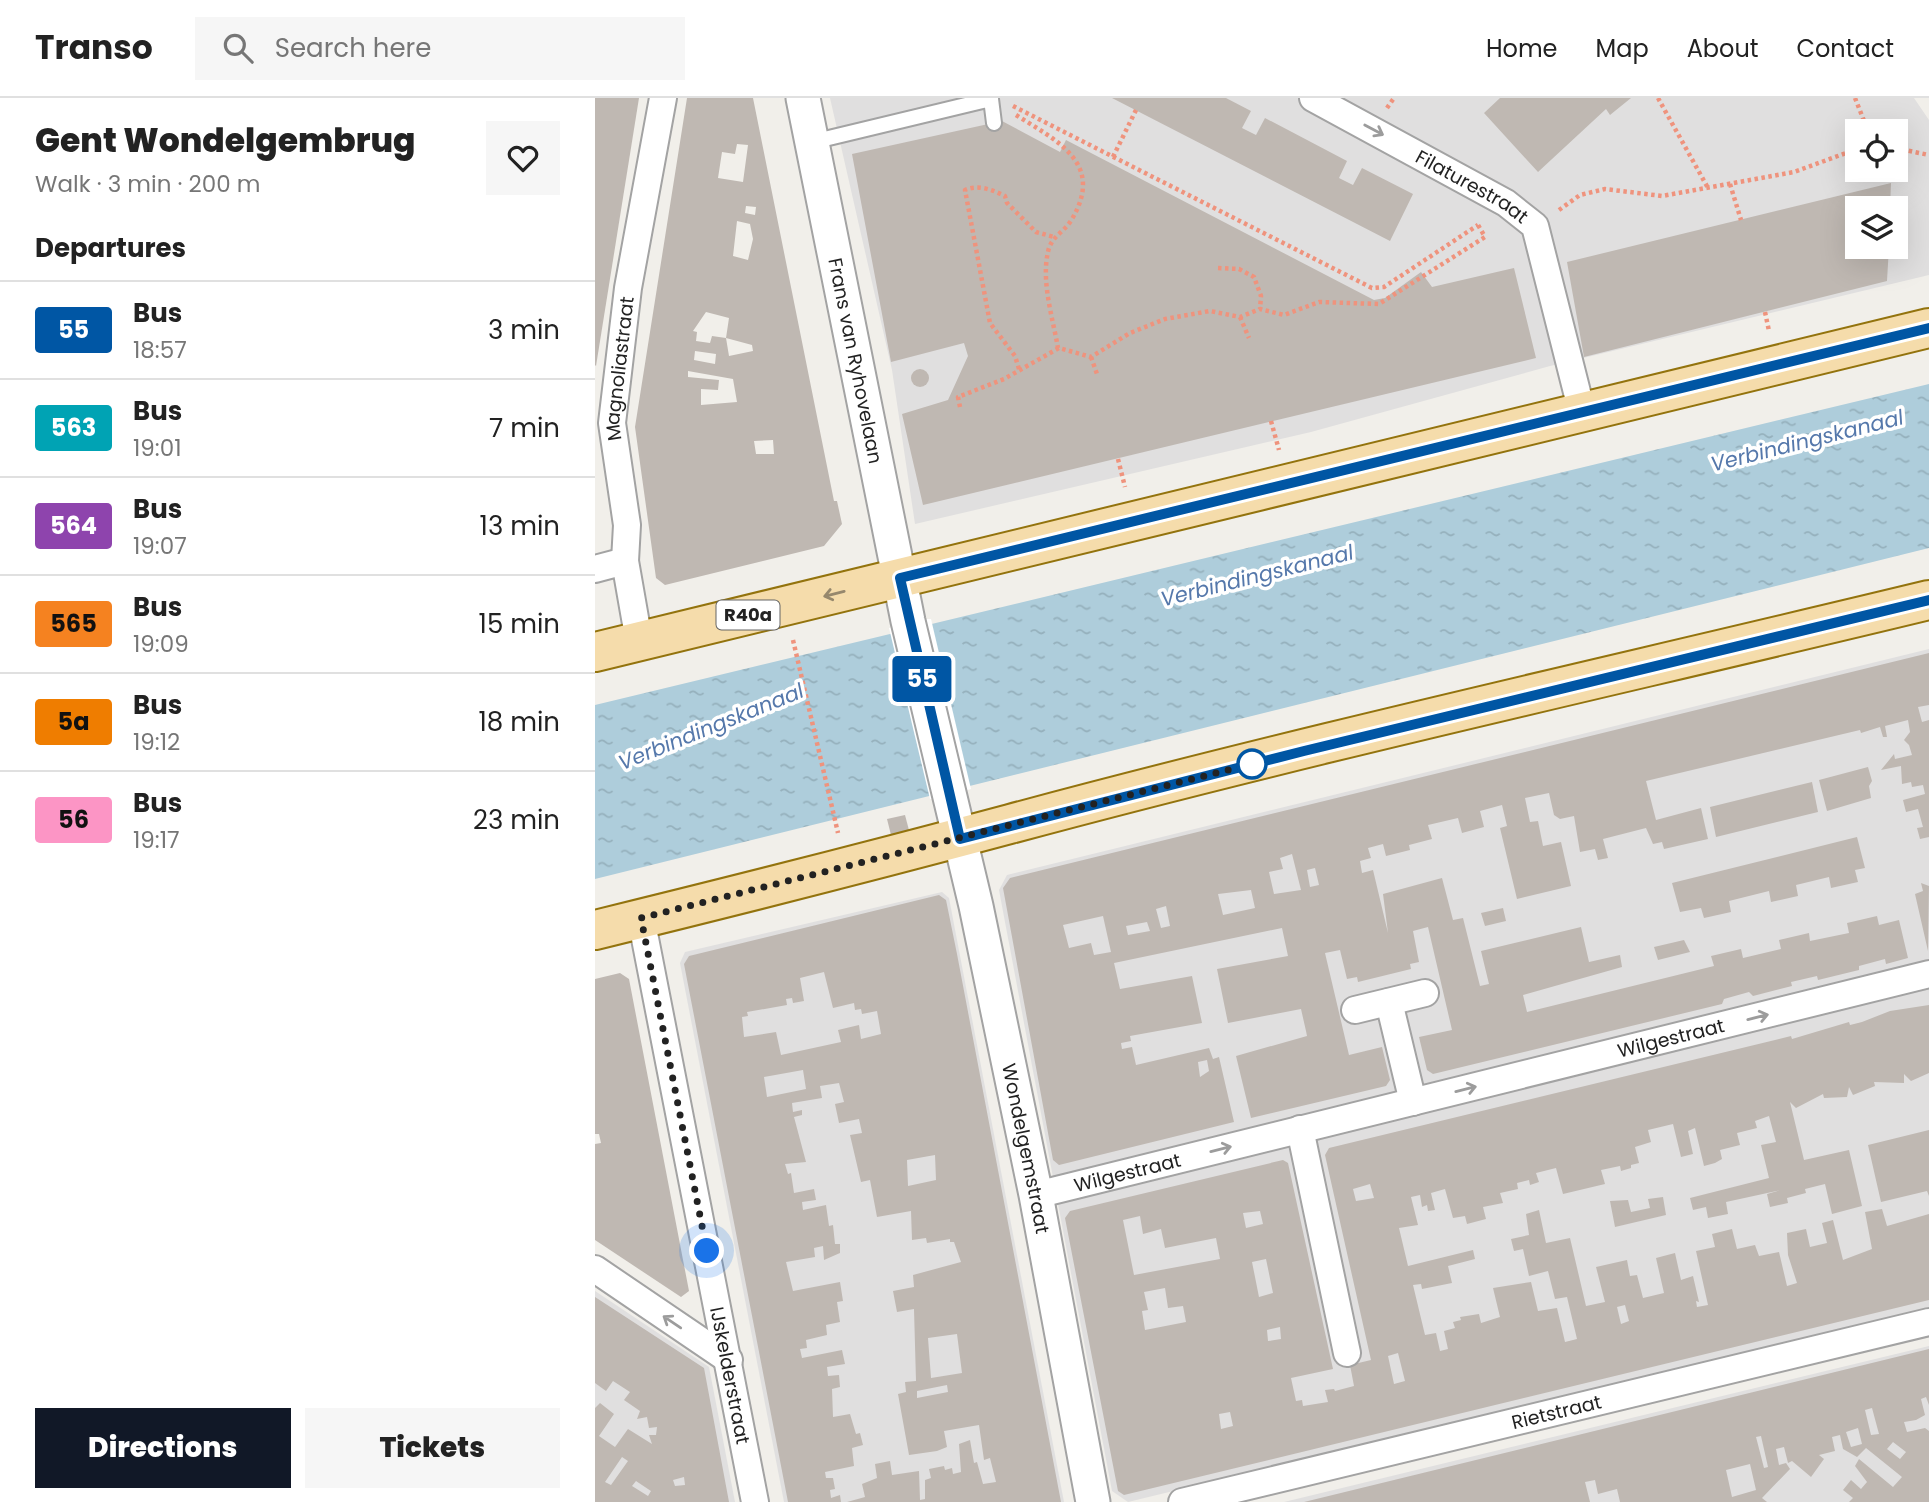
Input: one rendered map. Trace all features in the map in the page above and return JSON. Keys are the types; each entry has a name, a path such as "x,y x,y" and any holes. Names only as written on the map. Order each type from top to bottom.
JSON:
{"main road":[{"name":"R40a","path":"595,652 1929,328"},
{"path":"595,930 1290,754 1929,600"}],"street":[{"name":"Magnoliastraat","path":"639,641 625,561 627,525 612,423 628,289 663,98"},
{"name":"Frans van Ryhovelaan","path":"803,98 908,621 950,797"},
{"name":"Filaturestraat","path":"1313,98 1506,203 1535,226 1582,412"},
{"path":"595,569 625,561"},
{"name":"Wondelgemstraat","path":"950,797 1036,1195 1093,1502"},
{"name":"IJskelderstraat","path":"641,918 755,1502"},
{"name":"Wilgestraat","path":"1036,1195 1929,974"},
{"path":"1356,1010 1425,993"},
{"path":"1389,1002 1413,1102"},
{"path":"1300,1129 1347,1353"},
{"path":"595,1269 729,1360"},
{"name":"Rietstraat","path":"1182,1502 1929,1322"}],"lane":[{"path":"811,142 991,99 994,123"}],"path":[{"path":"1658,98 1708,188"},
{"path":"1855,98 1863,119"},
{"path":"991,99 1015,107 1372,288 1384,287 1478,225 1506,203"},
{"path":"1113,157 1136,110"},
{"path":"1012,112 1064,145 1074,156 1084,178 1082,202 1070,223 1054,237 1047,253 1048,290 1059,348"},
{"path":"1908,151 1929,155"},
{"path":"1535,226 1580,195 1605,189 1662,197 1794,172 1845,153"},
{"path":"1730,184 1741,220"},
{"path":"1019,369 1015,356 991,323 965,190 971,187 992,190 1005,197 1007,203 1036,232 1054,237"},
{"path":"960,407 958,397 1004,379 1059,348 1091,357 1130,333 1165,319 1210,311 1240,317 1260,309 1284,315 1319,302 1379,304 1485,237 1478,225"},
{"path":"1218,268 1239,269 1254,277 1261,296 1260,309"},
{"path":"1765,312 1769,331"},
{"path":"1240,317 1249,338"},
{"path":"1091,357 1097,374"},
{"path":"1271,421 1279,450"},
{"path":"1118,459 1125,487"},
{"path":"790,629 838,834"}],"shaded area":[{"path":"830,98 1914,98 1929,120 1929,275 1550,366 1311,432 915,524 892,370"},
{"path":"1929,649 1929,1307 1128,1502 1112,1491 999,890 1007,875"},
{"path":"942,892 949,898 1064,1502 784,1502 680,963 685,952"},
{"path":"595,1291 709,1367 735,1502 595,1502"},
{"path":"1929,1346 1929,1502 1284,1502"}],"water":[{"name":"Verbindingskanaal","path":"1929,384 1929,548 595,879 595,705"}],"pier":[{"path":"919,619 931,619 971,789 940,799 930,799 889,628"}],"building":[{"path":"595,98 639,98 596,366 595,365"},
{"path":"687,98 753,98 834,501 837,501 842,524 824,546 665,585 656,578 635,427","holes":["737,144 748,145 743,182 718,178 722,152 735,154","746,206 756,207 755,215 745,213","737,221 750,224 753,239 748,260 733,256","706,312 729,318 726,338 712,336 710,343 696,341 697,332 693,331","726,338 752,345 753,351 729,356","695,351 716,354 715,364 694,360","688,371 733,379 737,402 701,405 701,389 718,390 719,380 688,377","773,440 774,454 756,454 754,441"]},
{"path":"1112,98 1226,98 1251,111 1242,128 1256,135 1265,118 1347,161 1339,178 1353,185 1362,168 1413,194 1390,241"},
{"path":"1500,98 1631,98 1610,115 1606,109 1538,172 1484,113"},
{"path":"1002,121 1060,152 1066,140 1374,300 1385,298 1421,272 1432,287 1514,268 1536,358 923,505 902,414 948,400 968,356 964,343 891,362 852,154"},
{"path":"1891,183 1890,196 1845,196 1845,259 1888,259 1887,281 1584,357 1567,262"},
{"path":"920,369 928,374 929,378 924,386 920,387 912,382 911,378 916,370"},
{"path":"1929,653 1929,705 1918,707 1922,722 1929,720 1929,837 1920,839 1917,828 1923,827 1918,809 1906,812 1903,800 1925,794 1923,785 1912,787 1911,782 1902,784 1901,766 1881,770 1894,754 1895,759 1912,755 1904,740 1910,732 1908,720 1885,726 1887,737 1883,737 1880,727 1861,733 1860,730 1646,781 1656,820 1701,808 1708,839 1664,849 1662,842 1653,844 1646,828 1603,839 1608,858 1598,860 1595,849 1580,852 1574,816 1560,819 1554,815 1549,793 1525,798 1530,822 1538,821 1543,846 1561,842 1571,886 1517,899 1500,828 1507,826 1502,805 1480,811 1484,827 1462,833 1458,818 1428,825 1432,839 1409,845 1410,850 1386,856 1383,844 1368,848 1371,858 1360,861 1362,873 1373,870 1388,933 1383,894 1442,878 1453,920 1463,918 1480,986 1489,984 1481,951 1581,927 1589,962 1620,955 1622,967 1523,995 1527,1012 1714,966 1711,956 1741,949 1743,958 1781,949 1779,940 1809,933 1810,941 1849,933 1847,923 1877,916 1879,925 1899,920 1908,958 1886,964 1885,959 1859,966 1859,970 1818,980 1817,976 1791,982 1792,986 1753,996 1749,992 1724,999 1722,1004 1433,1074 1427,1070 1419,1037 1452,1030 1428,927 1413,931 1419,962 1410,964 1411,969 1358,982 1357,977 1347,979 1340,950 1325,953 1349,1055 1382,1047 1390,1080 1386,1086 1251,1118 1236,1056 1307,1036 1301,1009 1228,1023 1217,969 1288,956 1282,928 1114,963 1120,989 1192,976 1202,1023 1130,1036 1131,1041 1121,1043 1122,1049 1132,1047 1136,1065 1209,1048 1213,1059 1219,1057 1234,1122 1059,1165 1053,1160 1003,888 1010,878","holes":["1292,854 1301,890 1274,894 1269,872 1283,869 1280,858","1315,868 1319,885 1310,887 1307,870","1251,890 1255,908 1223,915 1218,894","1166,906 1170,926 1161,928 1156,909","1103,916 1111,952 1094,955 1091,943 1069,948 1063,925","1147,922 1150,931 1128,935 1126,926","1207,1060 1209,1071 1200,1077 1198,1062"]},
{"path":"1868,767 1872,781 1869,786 1871,798 1827,811 1819,780"},
{"path":"1812,782 1818,812 1716,837 1710,807"},
{"path":"905,815 910,834 892,839 887,819"},
{"path":"1857,837 1865,868 1855,870 1858,882 1831,888 1829,877 1796,885 1798,896 1771,902 1769,891 1729,901 1731,912 1704,918 1701,908 1680,912 1672,883"},
{"path":"1921,883 1929,886 1928,951 1915,894 1923,891"},
{"path":"939,895 946,900 1061,1502 847,1502 865,1497 862,1484 877,1478 875,1464 890,1461 892,1475 919,1471 920,1500 925,1499 925,1480 931,1478 929,1469 944,1466 945,1470 952,1468 953,1474 961,1472 959,1444 970,1440 974,1463 977,1462 983,1484 996,1482 990,1458 984,1460 979,1425 944,1431 947,1447 909,1455 898,1394 906,1392 905,1382 916,1381 914,1309 897,1312 893,1291 914,1287 913,1275 961,1262 954,1242 950,1242 950,1239 927,1243 926,1238 912,1240 911,1211 877,1217 870,1180 861,1182 850,1135 862,1133 859,1119 839,1123 835,1104 844,1102 839,1083 820,1086 822,1098 792,1103 793,1112 802,1110 802,1115 794,1117 806,1162 785,1164 788,1174 791,1173 794,1193 814,1189 816,1200 802,1202 803,1210 826,1205 829,1226 833,1225 835,1244 840,1244 840,1253 824,1260 823,1246 814,1248 815,1257 786,1262 793,1291 840,1282 843,1301 837,1302 840,1322 826,1325 827,1335 806,1340 807,1348 800,1349 802,1358 842,1350 845,1364 827,1367 828,1376 839,1375 840,1387 832,1389 833,1417 850,1414 856,1434 860,1433 863,1445 852,1448 854,1466 825,1472 826,1478 833,1478 835,1489 830,1490 831,1498 840,1495 841,1502 788,1502 684,964 689,956","holes":["824,972 833,1008 854,1003 855,1010 861,1009 862,1014 877,1011 881,1034 861,1039 859,1025 838,1030 841,1042 781,1055 776,1032 744,1037 742,1017 748,1016 747,1012 787,1005 786,999 792,998 793,1003 804,1001 800,978","803,1070 806,1089 767,1097 764,1077","935,1155 936,1180 908,1186 907,1160","957,1334 962,1373 931,1378 928,1338","947,1385 948,1392 917,1398 917,1391"]},
{"path":"1503,908 1506,921 1485,926 1481,913"},
{"path":"1684,940 1690,952 1658,960 1654,947"},
{"path":"620,973 629,979 689,1291 681,1297 595,1240 595,1144 601,1143 599,1134 595,1134 595,979"},
{"path":"1929,1005 1929,1073 1911,1081 1904,1074 1904,1083 1874,1082 1875,1086 1853,1095 1849,1087 1847,1097 1824,1098 1823,1094 1796,1108 1790,1102 1804,1160 1849,1150 1862,1206 1832,1214 1825,1184 1805,1189 1806,1193 1787,1198 1788,1203 1770,1207 1767,1194 1781,1190 1726,1202 1728,1214 1708,1218 1706,1207 1693,1210 1690,1198 1769,1178 1761,1145 1776,1142 1769,1116 1755,1121 1757,1128 1737,1133 1740,1145 1720,1150 1722,1159 1715,1163 1704,1166 1695,1128 1688,1131 1693,1154 1681,1157 1673,1124 1648,1130 1651,1142 1635,1147 1639,1163 1621,1171 1620,1166 1601,1170 1605,1184 1563,1194 1556,1168 1536,1173 1539,1182 1530,1185 1529,1180 1517,1183 1518,1189 1500,1193 1503,1203 1483,1207 1486,1219 1467,1224 1465,1216 1453,1218 1445,1189 1431,1193 1435,1210 1428,1211 1427,1205 1422,1207 1420,1195 1411,1197 1418,1225 1399,1228 1408,1266 1473,1250 1475,1259 1448,1266 1452,1283 1422,1289 1421,1284 1413,1285 1425,1335 1436,1333 1440,1351 1448,1349 1444,1331 1455,1328 1453,1322 1461,1320 1460,1317 1479,1314 1481,1323 1500,1317 1493,1288 1531,1282 1538,1311 1557,1308 1565,1342 1577,1339 1567,1297 1555,1299 1548,1271 1529,1276 1523,1249 1514,1251 1511,1239 1529,1235 1526,1214 1539,1210 1546,1243 1570,1238 1586,1306 1605,1302 1596,1267 1627,1260 1630,1276 1637,1275 1643,1298 1664,1293 1656,1258 1675,1253 1681,1280 1693,1276 1699,1302 1696,1301 1697,1307 1708,1305 1696,1251 1715,1247 1712,1234 1732,1229 1737,1249 1755,1245 1759,1256 1779,1252 1787,1286 1797,1283 1788,1255 1787,1233 1806,1229 1810,1247 1827,1243 1822,1223 1833,1220 1843,1260 1872,1249 1865,1212 1882,1209 1887,1226 1929,1214 1929,1300 1124,1495 1118,1491 1065,1218 1070,1211 1283,1160 1288,1163 1333,1369 1291,1378 1296,1401 1302,1400 1303,1406 1328,1402 1325,1390 1335,1391 1354,1386 1350,1365 1371,1360 1325,1155 1329,1148 1791,1036 1792,1039 1849,1022 1850,1025 1890,1011","holes":["1370,1184 1374,1198 1356,1201 1353,1189","1260,1211 1263,1224 1246,1228 1243,1213","1140,1216 1143,1234 1161,1229 1165,1248 1216,1238 1220,1259 1134,1275 1123,1220","1266,1259 1273,1293 1259,1297 1252,1262","1165,1288 1168,1308 1183,1306 1186,1322 1145,1330 1142,1311 1148,1310 1144,1292","1625,1305 1629,1321 1621,1324 1617,1307","1280,1327 1281,1339 1268,1341 1267,1330","1398,1353 1405,1381 1394,1384 1388,1356","1230,1412 1233,1426 1221,1429 1219,1414"]},
{"path":"1929,1130 1929,1196 1927,1191 1881,1202 1868,1145"},
{"path":"1663,1197 1666,1215 1615,1227 1610,1201 1628,1200 1631,1212 1650,1208 1648,1199"},
{"path":"595,1297 704,1368 729,1502 595,1502 595,1408 600,1403 614,1414 599,1436 615,1447 628,1429 652,1444 649,1435 656,1435 657,1427 649,1428 647,1417 637,1419 640,1411 624,1400 630,1392 613,1381 606,1391 595,1383","holes":["622,1457 628,1461 611,1485 605,1482","684,1477 685,1485 675,1486 673,1480","636,1481 651,1491 648,1496 632,1486"]},
{"path":"1929,1349 1929,1405 1926,1397 1921,1399 1925,1415 1904,1422 1907,1432 1925,1428 1929,1431 1929,1502 1849,1502 1853,1498 1843,1490 1851,1480 1861,1489 1867,1482 1855,1466 1859,1459 1893,1487 1902,1477 1866,1448 1857,1457 1843,1449 1840,1435 1832,1437 1835,1451 1819,1455 1824,1459 1811,1477 1792,1461 1788,1463 1784,1447 1776,1449 1779,1465 1786,1463 1790,1469 1762,1498 1767,1502 1620,1502 1617,1489 1598,1494 1595,1480 1585,1482 1590,1502 1304,1502","holes":["1872,1408 1879,1434 1871,1435 1865,1410","1858,1428 1862,1444 1851,1447 1846,1432","1761,1436 1768,1467 1764,1468 1756,1437","1893,1442 1906,1452 1900,1459 1887,1449","1750,1464 1756,1490 1732,1497 1726,1470"]}],"bus line":[{"name":"55","path":"1929,328 900,578 960,839 1009,824 1304,751 1929,600"}],"route":[{"path":"707,1251 641,918 886,859 1009,824 1252,764"}]}
